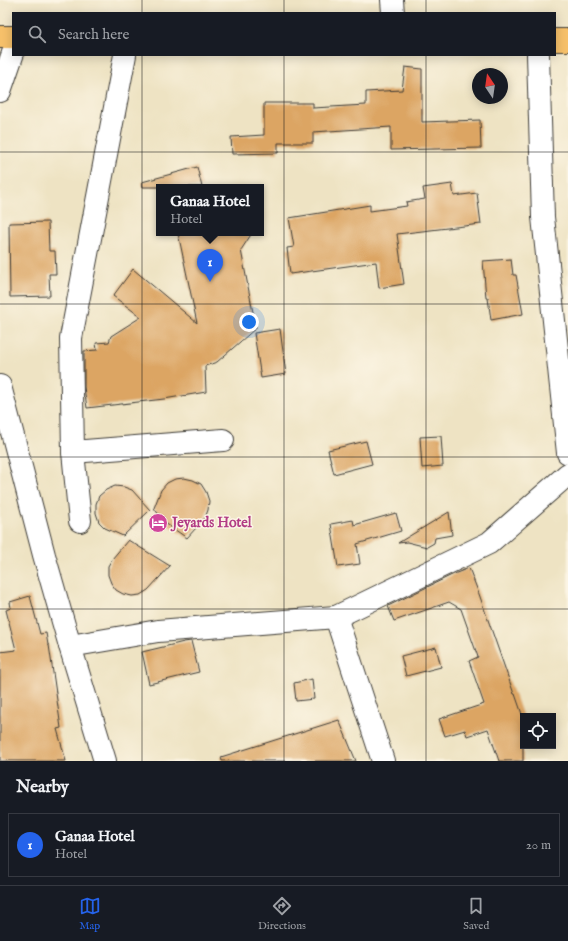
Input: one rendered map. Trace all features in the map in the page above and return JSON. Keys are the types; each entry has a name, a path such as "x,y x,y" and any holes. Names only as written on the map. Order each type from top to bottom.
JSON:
{"highway":[{"path":"0,36 12,37"},
{"path":"556,40 568,40"}],"street":[{"path":"392,0 393,12"},
{"path":"0,91 12,55"},
{"path":"80,521 73,452 71,338 125,56"},
{"path":"538,56 543,217 568,453"},
{"path":"0,386 10,457 44,555 105,761"},
{"path":"73,452 223,440"},
{"path":"70,646 158,631 336,617 489,543 568,474"},
{"path":"336,617 383,761"}],"building":[{"path":"405,67 422,69 422,122 480,120 481,148 391,150 391,127 313,132 313,143 278,143 278,153 232,154 231,137 264,135 264,103 313,103 313,108 366,105 366,92 402,90"},
{"path":"197,167 201,184 156,184 156,187 143,187 142,182"},
{"path":"452,184 454,196 477,193 481,224 397,234 404,284 379,288 376,262 290,274 287,248 294,247 289,218 370,205 370,211 407,206 406,202 425,199 423,188"},
{"path":"48,222 49,251 55,251 56,274 49,274 50,296 10,297 9,223"},
{"path":"179,236 250,236 241,250 256,328 217,362 205,366 206,392 164,399 87,408 84,387 84,351 97,350 96,343 109,342 111,336 141,317 113,296 133,269 197,323"},
{"path":"511,259 513,275 516,275 523,314 491,320 488,298 486,298 483,261"},
{"path":"280,329 286,374 261,378 254,333"},
{"path":"441,436 443,466 422,468 420,437"},
{"path":"366,441 372,464 334,474 328,450"},
{"path":"184,478 201,484 209,501 205,518 187,538 165,523 154,508 161,490 167,483 175,479"},
{"path":"115,486 132,490 150,510 123,536 105,528 99,522 96,513 96,504 99,496 106,490"},
{"path":"449,512 452,535 435,538 434,543 427,547 407,542 398,543"},
{"path":"396,513 401,531 357,544 360,564 338,567 331,524 353,520 354,525"},
{"path":"128,540 170,566 148,590 140,595 132,596 123,594 116,590 108,575 108,566 112,559"},
{"path":"469,568 479,594 522,713 520,713 520,749 523,749 523,761 499,761 488,729 467,736 465,730 445,736 439,719 484,704 469,661 478,657 461,609 449,602 394,621 388,606"},
{"path":"30,596 40,634 46,633 49,645 61,728 57,729 66,761 0,761 0,652 16,650 6,610 11,608 10,602"},
{"path":"191,641 199,672 149,684 142,652"},
{"path":"436,647 441,667 406,676 401,656"},
{"path":"312,679 314,699 296,701 294,683"},
{"path":"339,720 356,761 222,761 221,757"}],"place":[{"name":"Ganaa Hotel","path":"210,282"},
{"name":"Jeyards Hotel","path":"158,523"}]}
